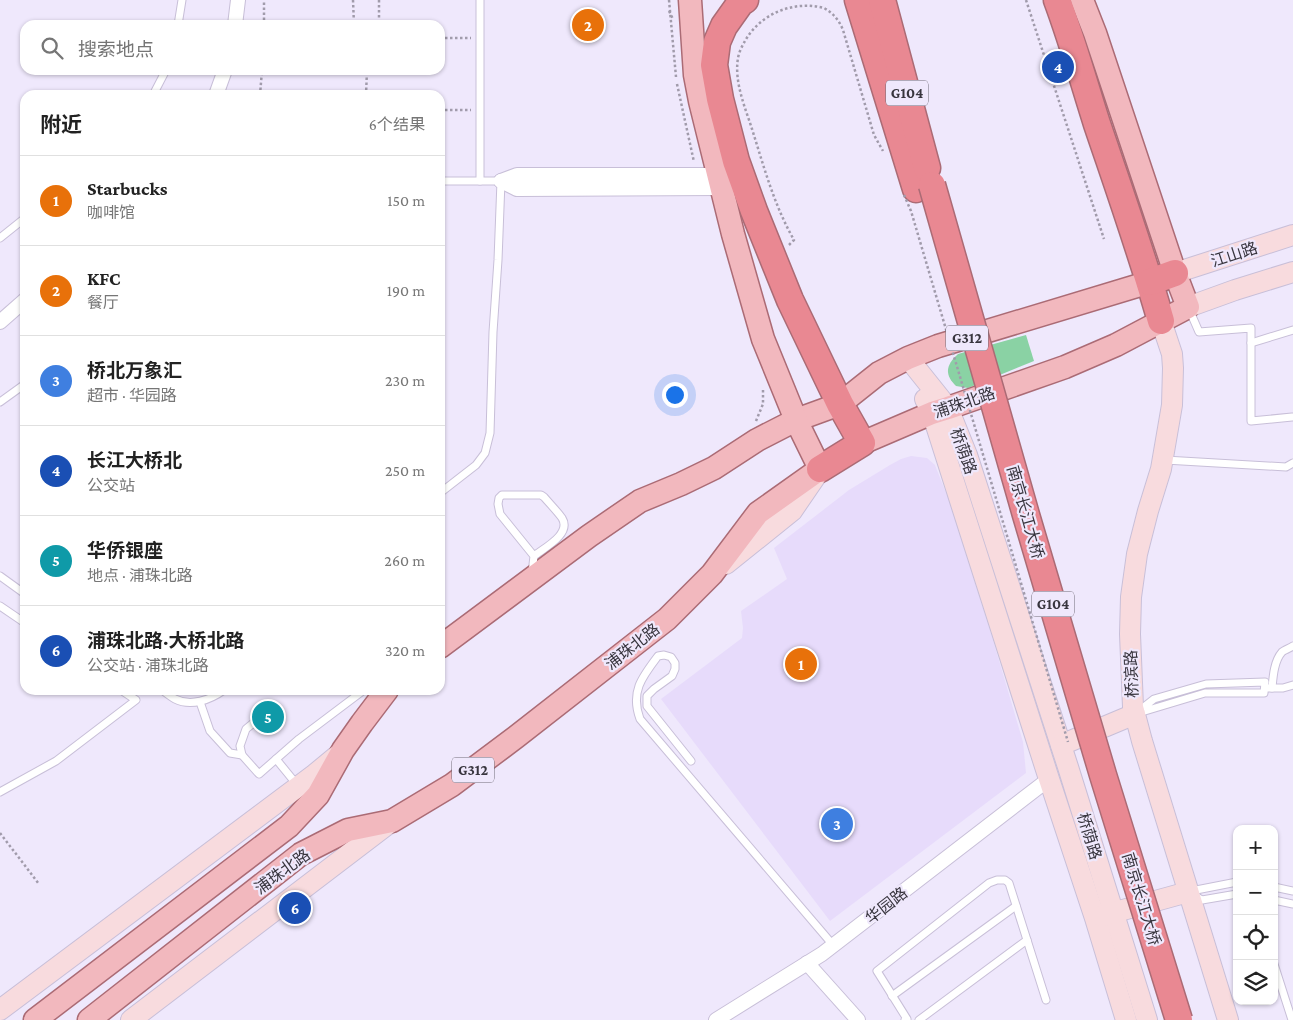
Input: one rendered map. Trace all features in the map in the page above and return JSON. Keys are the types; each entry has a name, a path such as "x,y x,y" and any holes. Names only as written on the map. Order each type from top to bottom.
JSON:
{"highway":[{"path":"745,0 741,2 724,26 717,42 714,65 720,99 736,161 790,300 840,404 862,443"},
{"name":"南京长江大桥","path":"882,0 917,190 1090,787 1164,1020"},
{"path":"1056,0 1065,21 1161,321"},
{"name":"南京长江大桥","path":"856,6 1026,515 1179,1020"},
{"name":"G312","path":"1150,282 1175,273"},
{"name":"浦珠北路","path":"820,469 862,443"}],"main road":[{"path":"690,0 695,75 733,234 763,339 796,420 820,469"},
{"path":"1082,0 1188,306"},
{"name":"G312","path":"445,643 589,536 640,501 714,468 757,440 796,420 840,404 879,374 908,358 938,346 1150,282"},
{"name":"浦珠北路","path":"862,443 940,411 1065,367 1116,345 1188,306"},
{"name":"浦珠北路","path":"89,1020 301,854 348,830 392,822 452,785 516,738 667,619 712,574 758,513 820,469"},
{"name":"浦珠北路","path":"34,1020 289,826 318,795 343,750 383,695"}],"street":[{"path":"236,20 238,0"},
{"path":"218,90 223,75"},
{"path":"500,181 517,175 720,181"},
{"name":"江山路","path":"1175,273 1293,235"},
{"path":"1188,306 1293,272"},
{"path":"0,322 20,304"},
{"name":"桥滨路","path":"1161,321 1172,354 1172,405 1162,460 1137,554 1131,597 1130,634 1133,707 1142,742 1228,1020"},
{"name":"桥荫路","path":"908,358 967,455 1064,744 1104,915 1126,1020"},
{"name":"桥荫路","path":"940,411 1048,779 1146,1020"},
{"path":"1064,744 1135,714"},
{"path":"0,1010 298,787 343,750"},
{"name":"华园路","path":"716,1020 833,945 1048,779"},
{"path":"131,1020 392,822"},
{"path":"1104,915 1188,892"},
{"path":"807,963 858,1020"}],"lane":[{"path":"179,20 182,0"},
{"path":"480,0 480,181"},
{"path":"156,90 163,75"},
{"path":"445,181 500,181 490,433 485,453 476,466 445,489"},
{"path":"0,238 20,222"},
{"path":"1188,306 1200,332 1251,328 1251,421 1292,417"},
{"path":"1251,343 1293,330"},
{"path":"0,402 20,388"},
{"path":"1162,460 1234,465 1286,466 1293,463"},
{"path":"532,579 534,556 500,514 498,504 499,498 502,495 541,495 562,519 564,528 561,536 534,556"},
{"path":"0,576 20,590"},
{"path":"0,606 20,620"},
{"path":"1266,688 1282,652 1293,646"},
{"path":"691,761 647,706 647,696 672,676 675,669 675,663 670,657 658,656 644,674 636,694 636,709 640,719 833,945"},
{"path":"1135,714 1154,699 1206,684 1266,688 1283,688 1293,685"},
{"path":"1135,714 1205,693 1266,688"},
{"path":"0,792 56,761 136,700 128,695"},
{"path":"169,695 182,702 194,703 218,695"},
{"path":"262,716 246,729 240,746 242,755 259,774 299,739 357,695"},
{"path":"200,702 210,731 230,753 242,755"},
{"path":"276,759 298,787"},
{"path":"907,1020 876,971 989,883 997,880 1005,880 1009,883 1046,1000"},
{"path":"1188,892 1233,883"},
{"path":"1278,888 1293,891"},
{"path":"1188,892 1202,900 1233,895"},
{"path":"1278,901 1293,904"},
{"path":"892,996 1016,906"},
{"path":"919,1020 1027,940"},
{"path":"1278,976 1292,1020"}],"path":[{"path":"264,0 264,20"},
{"path":"353,0 354,20"},
{"path":"379,0 379,20"},
{"path":"669,0 669,11"},
{"path":"1026,0 1104,239"},
{"path":"811,2 826,9 839,21 874,135 885,157"},
{"path":"775,262 794,240 778,209 743,102 738,79 738,58 741,47 749,32 768,13 780,6"},
{"path":"445,38 480,38"},
{"path":"260,90 262,75"},
{"path":"366,90 367,75"},
{"path":"445,110 480,110"},
{"path":"917,190 911,211 1064,744"},
{"path":"0,833 39,884"}],"shaded area":[{"path":"911,456 927,458 935,465 950,503 1023,742 1026,773 830,921 661,699 742,638 741,611 787,579 774,548 849,490 890,465"}],"green space":[{"path":"1026,335 1034,361 968,388 956,386 952,382 948,370 951,362 958,354"}],"place":[{"name":"KFC","path":"588,25"},
{"name":"长江大桥北","path":"1058,67"},
{"name":"Starbucks","path":"801,664"},
{"name":"华侨银座","path":"268,717"},
{"name":"桥北万象汇","path":"837,824"},
{"name":"浦珠北路·大桥北路","path":"295,908"}]}
